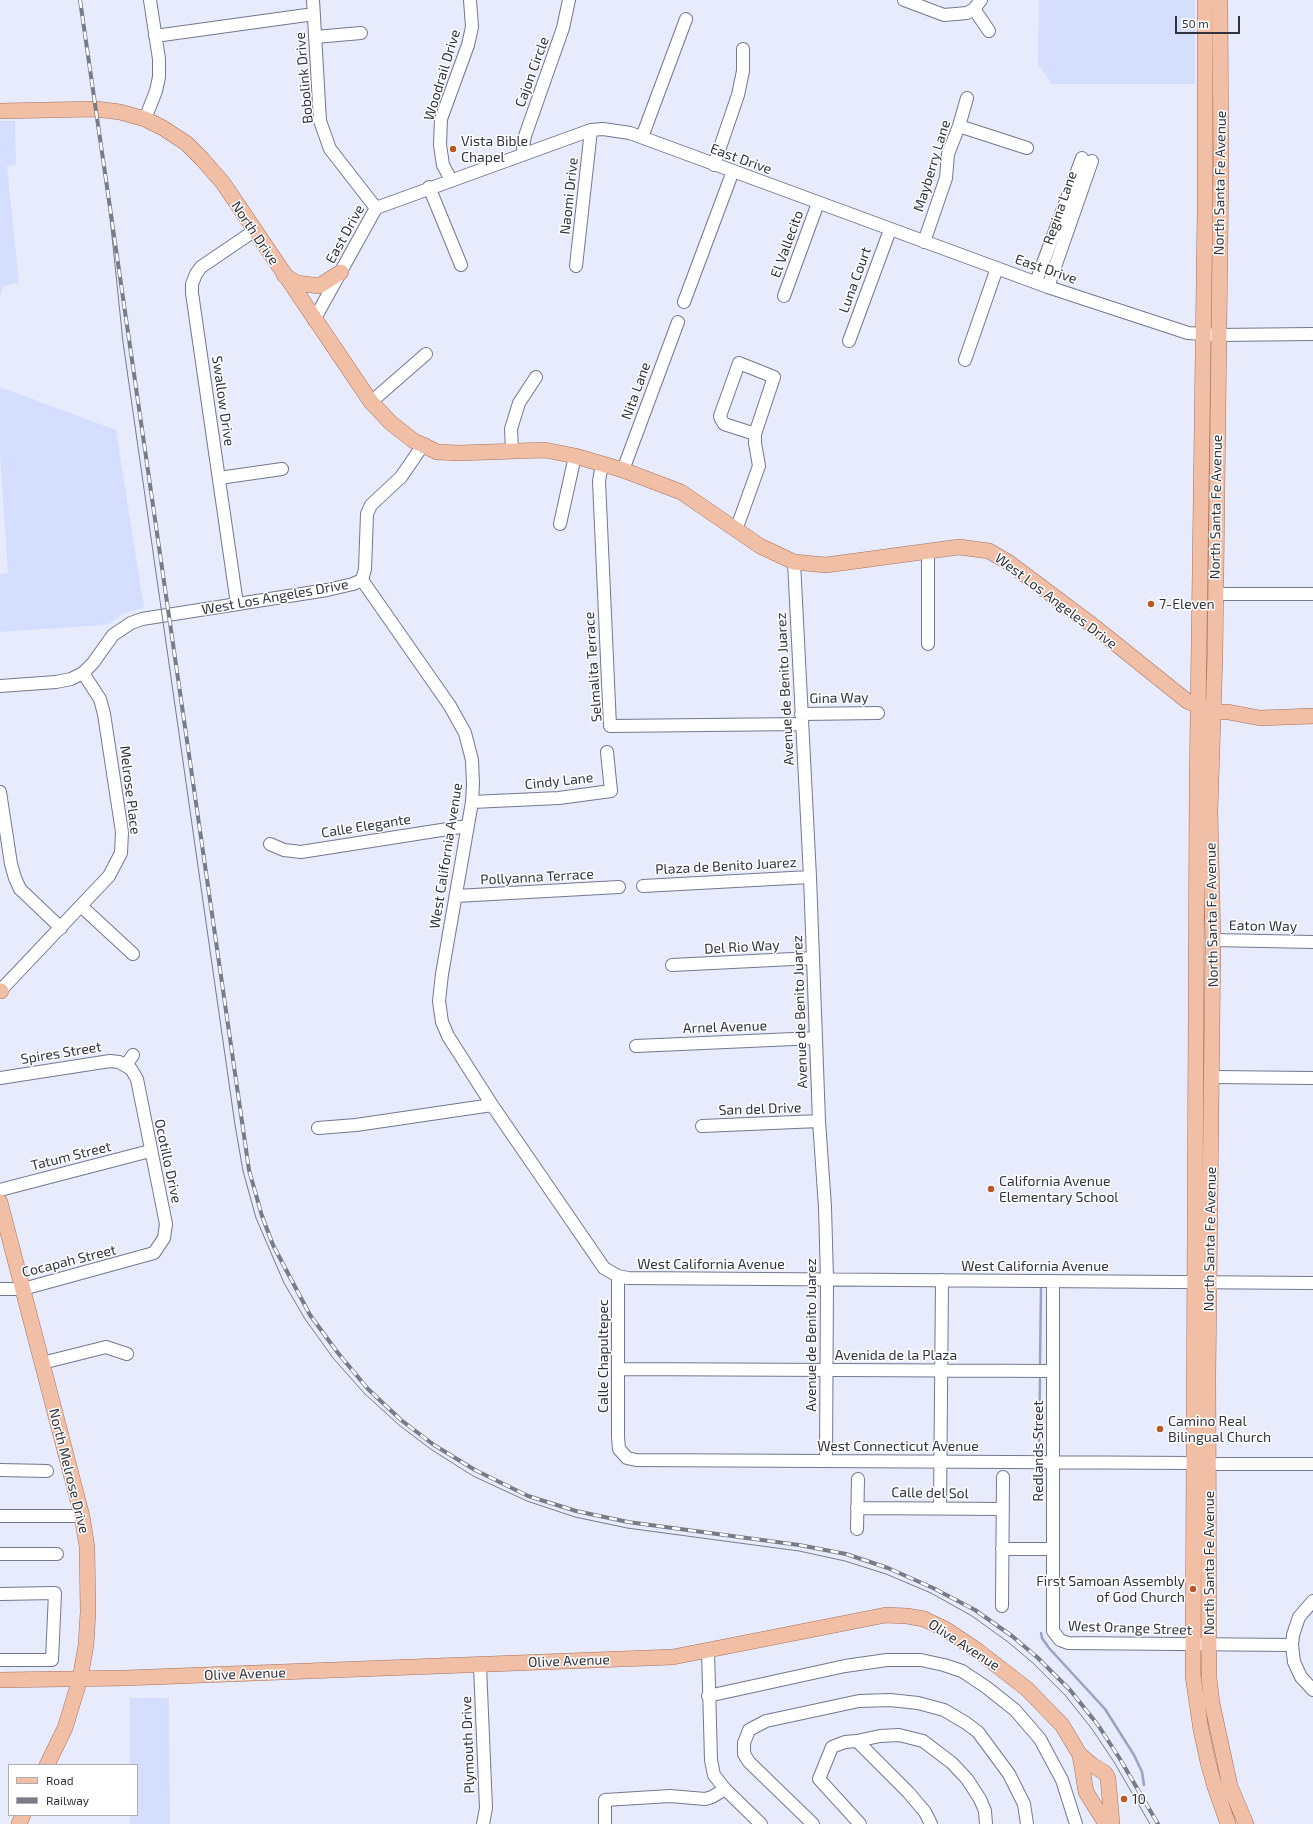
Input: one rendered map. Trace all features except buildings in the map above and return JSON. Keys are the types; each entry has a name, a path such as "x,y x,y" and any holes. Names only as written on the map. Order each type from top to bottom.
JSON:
{"main road":[{"name":"North Santa Fe Avenue","path":"1205,0 1205,210 1198,706 1196,1134 1209,1464 1209,1678 1212,1703 1230,1786 1246,1824"},
{"name":"North Santa Fe Avenue","path":"1220,0 1221,166 1216,594 1214,712 1210,812 1213,940 1211,1194 1202,1283 1194,1463 1193,1676 1204,1743 1214,1784 1228,1824"},
{"name":"North Drive","path":"0,111 96,109 120,112 145,119 163,128 186,143 222,183 371,402 391,423 423,446"},
{"path":"284,275 297,283 319,286 341,272"},
{"name":"West Los Angeles Drive","path":"423,446 437,452 459,453 545,450 575,456 623,470 681,492 760,546 794,562 826,565 959,547 989,551 1008,562 1096,628 1187,701 1214,712 1228,712 1260,718 1313,716"},
{"path":"1196,1134 1200,1135 1203,1140 1203,1173 1211,1194"},
{"name":"North Melrose Drive","path":"0,1202 82,1516 87,1547 88,1612 86,1645 80,1679 65,1728 47,1764"},
{"name":"Olive Avenue","path":"0,1680 80,1679 480,1666 673,1657 886,1615 924,1619 945,1629 965,1642 1027,1689 1062,1725 1080,1755 1105,1773"},
{"path":"1204,1743 1213,1755 1218,1772 1230,1786"},
{"name":"Olive Avenue","path":"1080,1755 1084,1787 1106,1824"},
{"path":"1084,1787 1086,1781 1093,1775 1105,1773 1108,1778 1112,1824"}],"street":[{"path":"145,119 156,91 159,77 159,59 150,0"},
{"name":"Bobolink Drive","path":"313,0 320,121 330,149 376,208"},
{"name":"Woodrail Drive","path":"451,180 443,165 440,144 441,119 468,45 472,27 470,0"},
{"name":"Cajon Circle","path":"525,153 523,147 525,136 563,28 569,0"},
{"path":"904,0 944,15 967,13 977,5 989,31"},
{"path":"155,36 314,14"},
{"path":"642,137 686,19"},
{"path":"315,37 361,34"},
{"path":"714,165 738,95 743,71 743,50"},
{"name":"Mayberry Lane","path":"924,242 946,178 948,154 959,126 967,98"},
{"path":"959,126 1028,148"},
{"name":"East Drive","path":"314,320 376,208 430,187 591,130 603,129 630,133 642,137 714,165 1048,287 1188,332 1218,335 1313,334"},
{"name":"Naomi Drive","path":"576,266 591,130"},
{"name":"Regina Lane","path":"1036,282 1087,160 1048,287"},
{"path":"684,302 732,171"},
{"path":"430,187 461,265"},
{"name":"El Vallecito","path":"784,296 818,203"},
{"name":"Luna Court","path":"849,341 890,230"},
{"name":"Swallow Drive","path":"237,604 192,293 192,284 201,267 254,231"},
{"path":"965,360 997,268"},
{"name":"Nita Lane","path":"623,470 678,322"},
{"path":"371,402 426,354"},
{"path":"736,530 759,466 755,434 774,377 739,363 720,419 724,424 755,434"},
{"path":"512,450 511,429 519,402 536,377"},
{"name":"West Los Angeles Drive","path":"0,686 56,682 71,679 83,673 93,663 113,635 131,623 142,619 327,590 353,584 362,580 365,569 367,514 371,505 401,477 423,446"},
{"path":"560,524 575,456"},
{"name":"Selmalita Terrace","path":"602,464 599,481 610,726 802,719"},
{"path":"219,478 282,469"},
{"path":"928,551 928,644"},
{"name":"Avenue de Benito Juarez","path":"794,562 810,877 819,1122 825,1207 827,1279 826,1461"},
{"name":"West California Avenue","path":"362,580 450,706 465,733 472,760 472,802 442,974 439,1002 440,1014 448,1036 492,1105 604,1268 618,1276 628,1278 1313,1283"},
{"path":"1216,594 1313,594"},
{"name":"Melrose Place","path":"0,991 109,876 121,853 122,832 104,714 100,699 83,673"},
{"name":"Gina Way","path":"802,719 878,713"},
{"name":"Cindy Lane","path":"472,802 559,798 611,791 607,752"},
{"path":"0,792 11,864 15,878 20,888 61,928"},
{"name":"Calle Elegante","path":"270,844 284,850 302,852 467,826"},
{"name":"Plaza de Benito Juarez","path":"643,886 810,877"},
{"name":"Pollyanna Terrace","path":"456,896 619,887"},
{"path":"81,906 133,954"},
{"name":"Eaton Way","path":"1213,940 1313,942"},
{"name":"Del Rio Way","path":"672,966 813,958"},
{"name":"Arnel Avenue","path":"636,1046 816,1038"},
{"path":"126,1065 133,1056"},
{"name":"Spires Street","path":"0,1078 110,1060 126,1065"},
{"name":"Ocotillo Drive","path":"126,1065 131,1069 137,1079 150,1151 166,1224 164,1238 154,1253 144,1257"},
{"path":"1212,1077 1313,1078"},
{"path":"318,1128 356,1125 492,1105"},
{"name":"San del Drive","path":"702,1126 819,1122"},
{"name":"Tatum Street","path":"0,1190 150,1151"},
{"name":"Cocapah Street","path":"0,1289 23,1289 144,1257"},
{"name":"Calle Chapultepec","path":"618,1276 618,1437"},
{"path":"940,1508 940,1371 942,1280"},
{"name":"Redlands Street","path":"1052,1622 1053,1281"},
{"path":"42,1363 106,1347 127,1354"},
{"name":"Avenida de la Plaza","path":"618,1369 1053,1371"},
{"name":"West Connecticut Avenue","path":"618,1437 619,1449 627,1458 636,1460 1194,1463"},
{"path":"1209,1464 1313,1464"},
{"path":"0,1470 47,1472"},
{"path":"1002,1606 1003,1477"},
{"path":"857,1529 858,1478"},
{"name":"Calle del Sol","path":"858,1508 1003,1509"},
{"path":"0,1516 82,1516"},
{"path":"1002,1549 1053,1549"},
{"path":"0,1554 57,1554"},
{"path":"0,1594 55,1594 52,1660 0,1660"},
{"path":"1313,1601 1300,1617 1294,1630 1292,1645 1294,1662 1313,1699"},
{"name":"West Orange Street","path":"1052,1622 1053,1631 1060,1640 1068,1644 1292,1645"},
{"path":"708,1650 708,1696 714,1775 725,1789 761,1824"},
{"path":"708,1696 845,1666 887,1660 921,1660 962,1671 986,1687 1015,1710 1040,1739 1062,1780 1076,1824"},
{"name":"Plymouth Drive","path":"480,1666 486,1808 483,1824"},
{"path":"1301,1677 1313,1690"},
{"path":"813,1824 749,1762 744,1754 744,1743 749,1730 766,1721 859,1701 890,1700 918,1703 944,1710 978,1732 1009,1774 1024,1804 1027,1824"},
{"path":"860,1824 818,1779 832,1747 845,1742 880,1736 899,1735 923,1741 952,1763 967,1779 980,1799 985,1811 986,1824"},
{"path":"857,1741 908,1792 925,1812 931,1824"},
{"path":"605,1824 605,1800 670,1796 705,1799 712,1797 725,1789"}],"shaded area":[{"path":"1039,0 1195,0 1195,84 1052,84 1038,64"},
{"path":"0,121 15,121 16,164 7,166 19,283 4,286 0,296"},
{"path":"0,387 116,430 144,608 130,611 121,615 111,623 103,625 0,632 0,574 8,573 0,455"},
{"path":"130,1698 169,1698 170,1824 130,1824 130,1816 138,1816 138,1764 130,1764"}],"waterway":[{"path":"1040,1363 1041,1289"},
{"path":"1039,1453 1040,1379"},
{"path":"1041,1633 1042,1638 1049,1648 1105,1709 1134,1755 1142,1772 1144,1785"}],"tram line":[{"path":"106,179 123,342 235,1125 243,1171 256,1218 284,1283 305,1319 333,1358 364,1393 399,1425 432,1450 473,1476 527,1501 575,1517 627,1528 799,1551 845,1561 886,1574 931,1593 972,1616 1008,1642 1033,1663 1065,1695 1092,1729 1114,1762 1150,1824"}],"railway":[{"path":"80,0 249,1170 262,1216 273,1245 310,1315 338,1353 368,1389 401,1420 434,1445 475,1470 528,1496 576,1511 628,1522 799,1545 846,1554 888,1568 933,1588 975,1610 1012,1636 1038,1658 1070,1690 1098,1725 1158,1824"}],"place":[{"name":"Vista Bible Chapel","path":"453,149"},
{"name":"7-Eleven","path":"1151,604"},
{"name":"California Avenue Elementary School","path":"991,1189"},
{"name":"Camino Real Bilingual Church","path":"1160,1429"},
{"name":"First Samoan Assembly of God Church","path":"1193,1589"},
{"name":"10","path":"1124,1799"}]}
